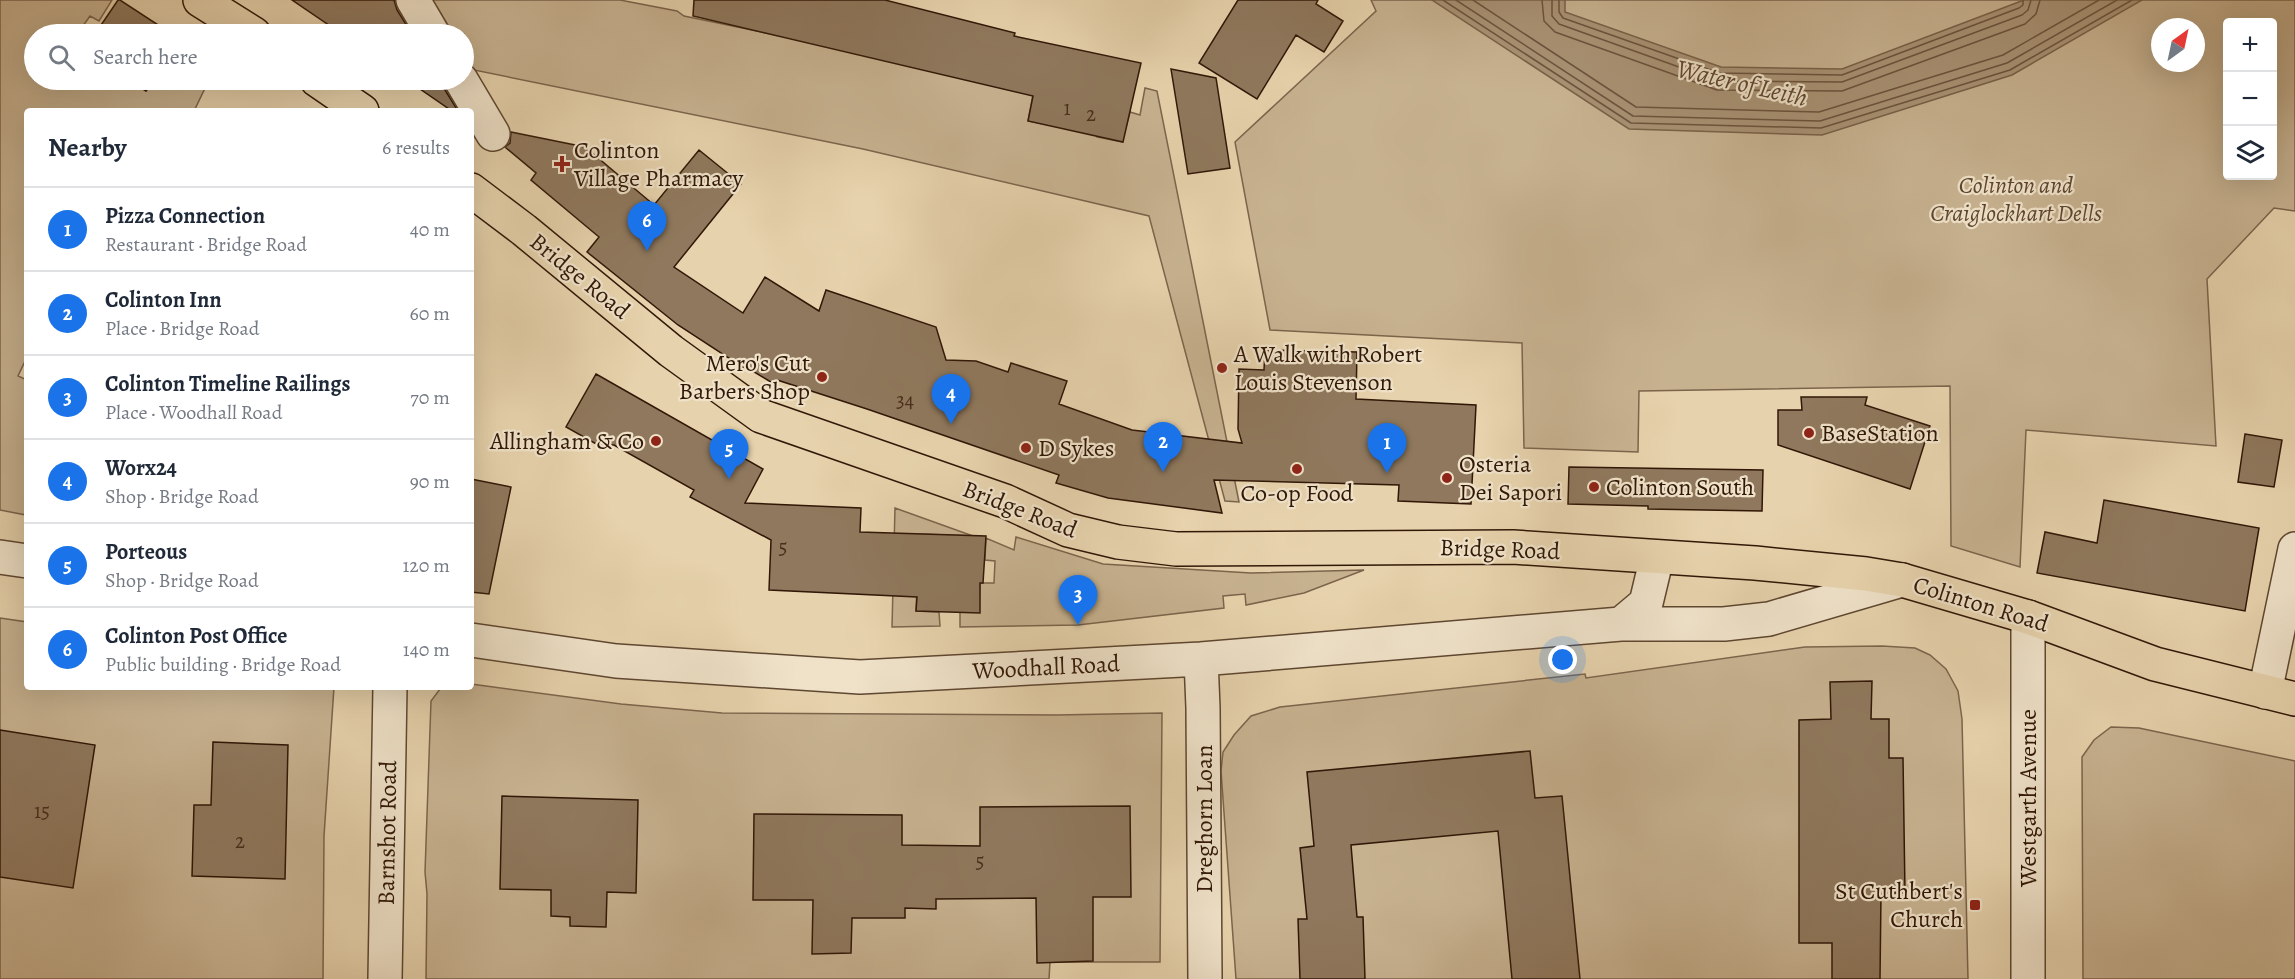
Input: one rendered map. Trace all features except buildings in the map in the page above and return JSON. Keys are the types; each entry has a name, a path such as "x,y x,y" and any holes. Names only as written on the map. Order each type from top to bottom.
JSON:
{"main road":[{"path":"200,0 238,24"},
{"path":"332,90 358,108"},
{"name":"Bridge Road","path":"474,192 524,230 671,351 761,416 1005,501 1068,530 1118,542 1176,549 1513,547 1657,557"},
{"name":"Colinton Road","path":"1657,557 1755,563 1902,580 2028,617 2155,664 2280,696"}],"street":[{"path":"413,0 428,24"},
{"path":"466,90 493,134"},
{"path":"2280,696 2295,549"},
{"path":"0,557 24,561"},
{"path":"1621,624 1646,603 1657,557"},
{"name":"Woodhall Road","path":"474,640 616,661 860,678 1201,659 1621,624 1724,624 1768,620 1902,580"},
{"name":"Westgarth Avenue","path":"2028,617 2028,979"},
{"name":"Dreghorn Loan","path":"1201,659 1205,979"},
{"name":"Barnshot Road","path":"385,979 390,690"}],"green space":[{"path":"0,0 112,0 99,21 90,16 84,24 24,24 24,90 204,90 195,108 24,108 24,363 18,376 24,379 24,515 0,510"},
{"path":"419,0 620,0 677,11 684,16 805,41 1033,95 1028,121 1053,126 1102,117 1097,137 1122,142 1130,112 1140,115 1145,88 1157,91 1239,502 1225,501 1149,216 863,149 474,70 474,24 435,24"},
{"name":"Colinton and Craiglockhart Dells","path":"1371,0 2295,0 2295,211 2274,208 2207,279 2216,446 2026,430 2020,567 1951,546 1950,386 1639,391 1638,452 1524,448 1522,343 1270,330 1235,142 1376,11"},
{"path":"895,508 973,536 919,534 916,611 939,612 940,626 892,627"},
{"path":"1016,537 1103,564 1251,573 1364,570 1304,593 1246,605 1245,594 1223,596 1224,608 1078,625 960,627 960,612 979,612 980,583 994,583 995,561 985,560 986,538 1014,550"},
{"path":"0,618 24,622 24,690 334,690 324,836 323,979 0,979"},
{"path":"1805,647 1915,648 1930,655 1946,669 1958,691 1962,719 1968,979 1236,979 1221,771 1223,752 1251,716 1280,707 1585,674 1586,678"},
{"path":"474,684 621,704 722,713 1057,715 1162,713 1160,962 1050,962 1049,979 426,979 425,872 431,701 439,690 474,690"},
{"path":"2111,727 2139,728 2295,761 2295,979 2083,979 2082,757 2094,740"}],"water":[{"name":"Water of Leith","path":"1432,0 1565,0 1565,12 1721,67 1842,69 2024,0 2142,0 2012,75 1822,135 1629,129"}],"place":[{"name":"Colinton Village Pharmacy","path":"562,164"},
{"name":"Colinton Post Office","path":"647,251"},
{"name":"A Walk with Robert Louis Stevenson","path":"1222,368"},
{"name":"Mero's Cut Barbers Shop","path":"822,377"},
{"name":"Worx24","path":"951,424"},
{"name":"BaseStation","path":"1809,433"},
{"name":"Allingham & Co","path":"656,441"},
{"name":"D Sykes","path":"1026,448"},
{"name":"Co-op Food","path":"1297,469"},
{"name":"Colinton Inn","path":"1163,472"},
{"name":"Pizza Connection","path":"1387,473"},
{"name":"Osteria Dei Sapori","path":"1447,478"},
{"name":"Porteous","path":"729,479"},
{"name":"Colinton South","path":"1594,487"},
{"name":"Colinton Timeline Railings","path":"1078,625"},
{"name":"St Cuthbert's Church","path":"1975,905"}]}
